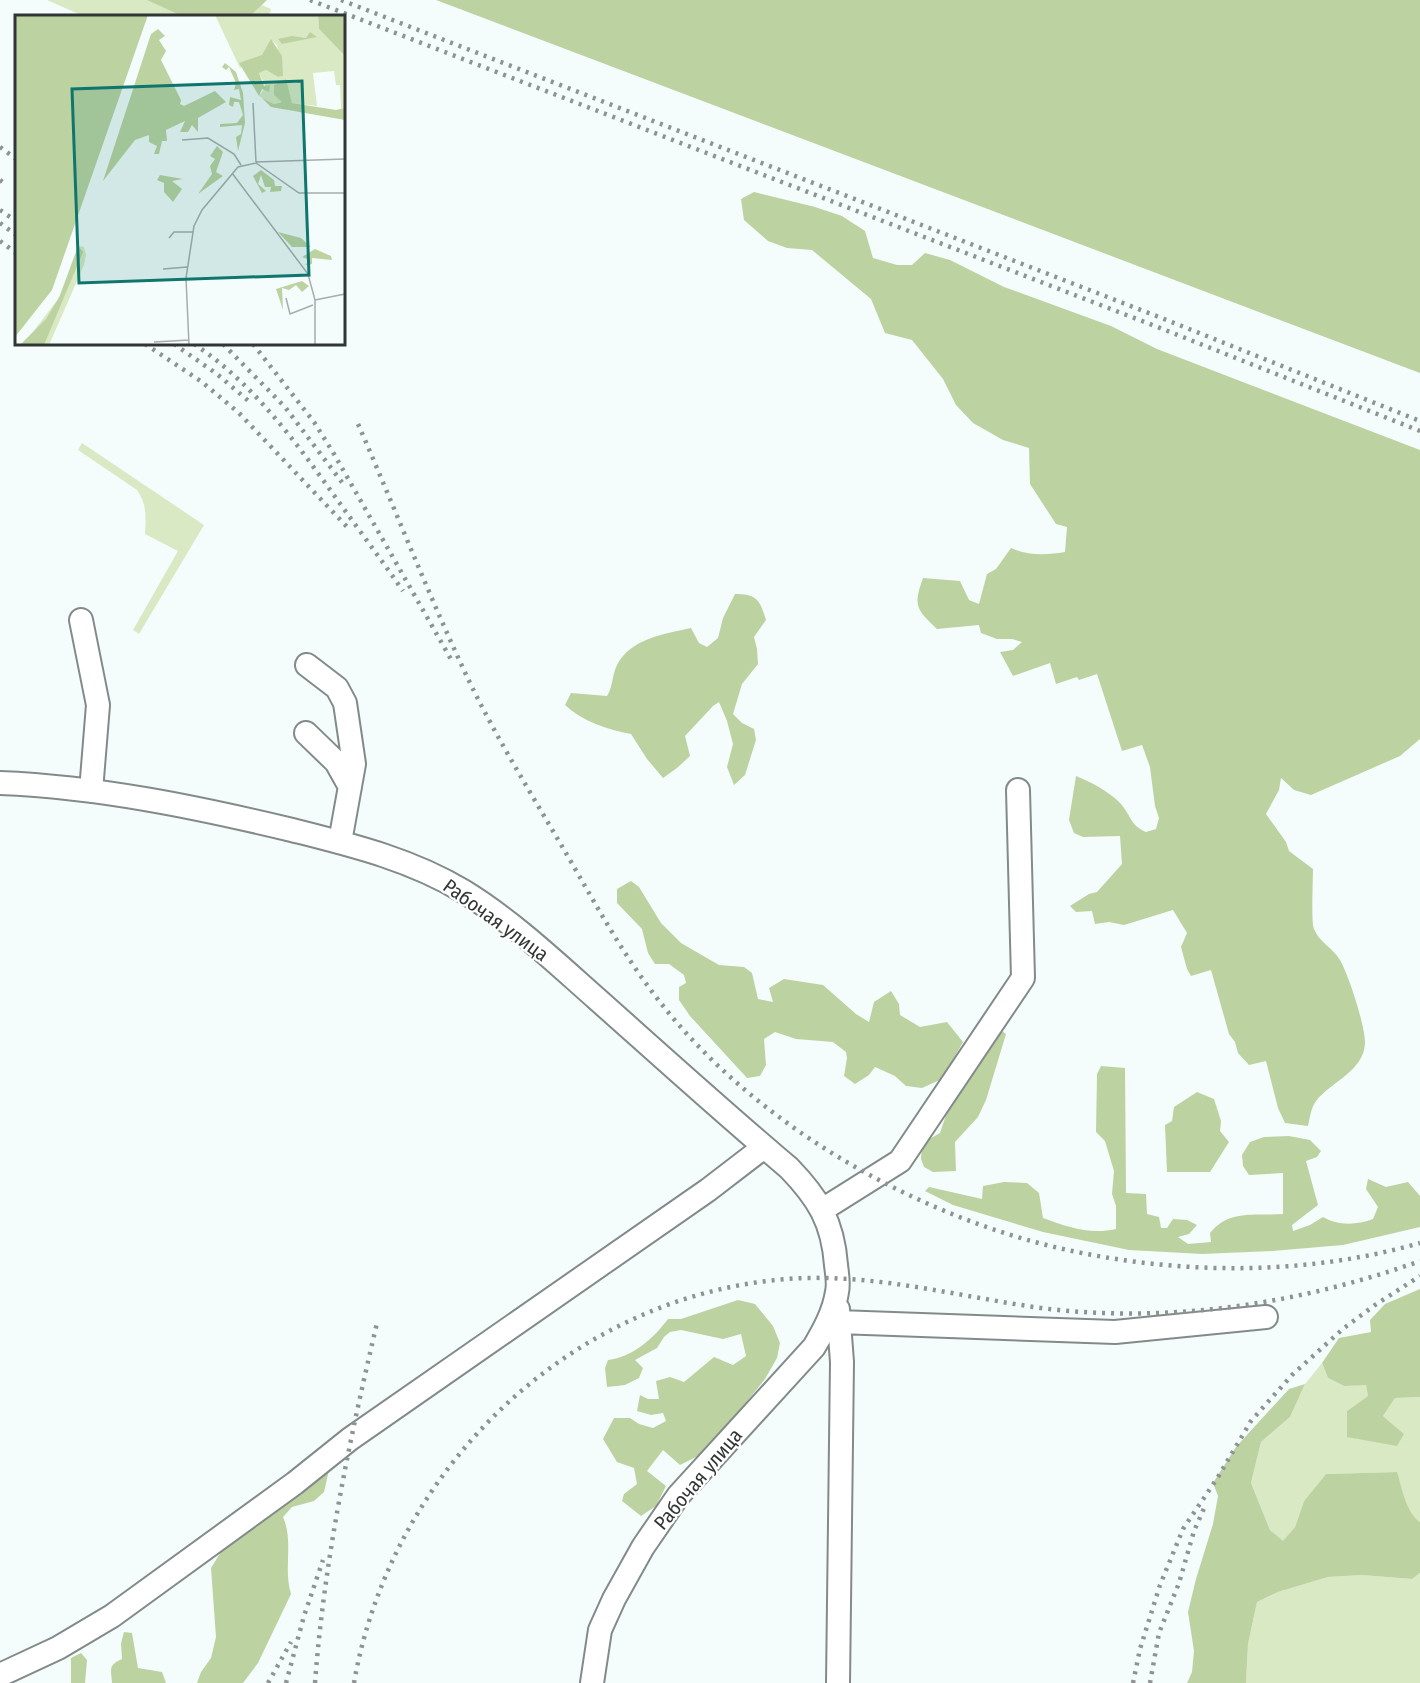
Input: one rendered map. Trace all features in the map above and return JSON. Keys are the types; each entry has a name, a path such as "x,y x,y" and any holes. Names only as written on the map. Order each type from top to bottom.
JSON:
{"street":[{"path":"81,620 98,705 91,791"},
{"path":"307,665 337,688 345,703 354,764 340,842"},
{"path":"306,733 336,762 350,787"},
{"name":"Рабочая улица","path":"0,783 91,791 226,814 340,842 385,855 424,870 462,891 502,918 789,1168 809,1189 831,1230 835,1252 842,1362 838,1683"},
{"path":"822,1210 900,1161 1023,978 1018,790"},
{"path":"0,1675 58,1648 112,1616 295,1483 350,1439 708,1190 764,1147"},
{"name":"Рабочая улица","path":"592,1683 600,1630 643,1547 678,1496 814,1347 829,1321 837,1292"},
{"path":"838,1322 1115,1332 1266,1317"}],"green space":[{"path":"47,0 250,0 271,9 269,15 81,15"},
{"path":"147,0 267,0 251,15 180,15"},
{"path":"436,0 1420,0 1420,373"},
{"path":"754,192 842,216 865,231 873,258 897,265 912,265 925,253 950,260 1004,287 1111,326 1157,349 1420,450 1420,739 1400,756 1311,795 1294,790 1281,778 1279,790 1266,814 1286,842 1289,851 1313,869 1314,929 1344,967 1356,1001 1364,1035 1365,1043 1359,1061 1316,1101 1308,1126 1285,1123 1278,1108 1266,1061 1249,1065 1238,1053 1235,1042 1229,1034 1211,970 1191,976 1187,969 1181,947 1187,933 1173,910 1124,925 1109,922 1095,924 1092,911 1076,912 1070,906 1089,894 1097,892 1122,864 1120,836 1083,837 1074,833 1069,820 1076,776 1111,795 1121,804 1134,823 1146,832 1156,829 1159,818 1155,806 1150,767 1142,745 1122,751 1097,674 1079,680 1077,677 1056,684 1050,663 1013,676 1000,652 1013,650 1022,642 997,639 981,633 979,625 937,629 918,606 918,595 923,578 960,581 969,600 979,604 987,574 996,569 1011,548 1038,554 1065,552 1067,527 1056,524 1030,484 1029,448 1003,440 973,423 956,405 943,379 912,340 885,333 871,299 812,250 787,248 768,241 744,220 741,199"},
{"path":"82,443 204,525 139,634 133,630 178,551 145,534 146,516 137,490 78,450"},
{"path":"735,594 753,597 762,608 766,620 754,637 758,664 742,684 733,714 742,723 754,729 756,740 745,775 734,785 727,767 733,744 719,702 685,736 690,756 663,778 631,734 596,724 579,716 565,705 571,693 607,696 615,669 623,656 649,639 691,628 699,643 707,647 718,638 723,618"},
{"path":"631,881 639,887 661,923 681,943 719,965 744,967 752,973 758,999 773,1002 769,988 784,979 823,985 856,1014 869,1022 874,1002 891,991 899,1004 900,1015 920,1027 947,1022 963,1042 942,1079 922,1088 906,1086 895,1076 875,1067 869,1075 855,1084 844,1076 846,1052 833,1042 796,1039 775,1032 764,1039 766,1065 760,1076 747,1078 690,1016 679,1000 679,987 686,983 684,975 669,964 655,964 648,953 642,929 617,903 617,889"},
{"path":"999,1029 1006,1034 986,1100 978,1117 955,1142 956,1171 933,1172 924,1167 921,1159 922,1143 940,1133 947,1112 954,1103 952,1089"},
{"path":"1101,1066 1125,1068 1126,1193 1146,1194 1147,1214 1159,1217 1161,1228 1167,1228 1173,1219 1187,1220 1197,1225 1189,1234 1178,1237 1188,1244 1211,1242 1210,1233 1217,1225 1234,1217 1283,1214 1283,1173 1249,1175 1243,1166 1242,1155 1250,1142 1264,1137 1289,1136 1310,1140 1321,1151 1317,1157 1306,1161 1318,1205 1292,1225 1293,1231 1323,1217 1348,1224 1373,1219 1378,1207 1366,1189 1368,1179 1386,1187 1408,1182 1420,1196 1420,1227 1343,1245 1272,1251 1202,1254 1129,1250 1043,1232 953,1205 925,1191 929,1187 982,1199 983,1186 1004,1182 1027,1183 1039,1193 1043,1218 1088,1231 1116,1229 1116,1206 1112,1194 1114,1171 1105,1141 1096,1132 1097,1074"},
{"path":"1197,1092 1214,1099 1221,1121 1220,1131 1229,1142 1210,1172 1167,1172 1165,1125 1172,1121 1174,1107"},
{"path":"1420,1289 1420,1397 1395,1398 1383,1416 1404,1434 1397,1446 1347,1437 1347,1411 1368,1396 1366,1385 1344,1386 1328,1378 1322,1363 1339,1338 1371,1332 1370,1320 1385,1304"},
{"path":"738,1300 755,1304 773,1326 780,1343 777,1358 765,1379 704,1453 680,1465 663,1450 647,1471 666,1486 656,1506 641,1516 622,1501 624,1494 637,1484 634,1468 617,1462 603,1439 614,1418 630,1418 639,1424 653,1428 666,1421 663,1413 651,1415 637,1411 640,1395 648,1399 659,1399 656,1381 670,1377 684,1382 714,1357 733,1365 746,1356 741,1334 723,1339 681,1330 670,1332 657,1348 635,1360 643,1368 639,1378 625,1385 607,1387 605,1368 608,1360 634,1351 656,1333 668,1319 681,1319"},
{"path":"1322,1363 1328,1378 1344,1386 1366,1384 1368,1396 1347,1411 1404,1434 1383,1416 1395,1398 1420,1397 1420,1522 1408,1506 1396,1472 1326,1474 1304,1501 1295,1527 1283,1542 1270,1530 1251,1483 1261,1442 1290,1417 1305,1384"},
{"path":"1305,1384 1290,1417 1261,1442 1251,1483 1270,1530 1283,1541 1295,1527 1304,1501 1326,1474 1397,1472 1408,1506 1420,1522 1420,1573 1412,1579 1362,1575 1328,1577 1278,1592 1257,1602 1248,1644 1246,1683 1187,1683 1192,1672 1194,1651 1188,1612 1213,1524 1218,1496 1213,1483 1236,1447 1289,1389"},
{"path":"319,1465 329,1470 324,1492 314,1501 292,1507 283,1517 288,1536 288,1575 291,1594 258,1663 243,1683 197,1683 201,1672 211,1658 216,1637 211,1568 232,1534"},
{"path":"1420,1573 1420,1683 1246,1683 1248,1644 1257,1602 1278,1592 1328,1577 1362,1575 1412,1579"},
{"path":"124,1632 132,1633 138,1668 162,1672 166,1683 112,1683 111,1668 114,1663 122,1659 121,1643"},
{"path":"81,1653 87,1660 85,1683 71,1683 71,1658"}],"railway":[{"path":"310,0 1155,326 1420,431"},
{"path":"341,0 1159,317 1420,421"},
{"path":"0,147 15,158"},
{"path":"0,180 5,184"},
{"path":"0,210 15,220"},
{"path":"0,223 15,234"},
{"path":"0,241 15,252"},
{"path":"146,345 202,382 239,413 350,530"},
{"path":"175,345 217,374 252,404"},
{"path":"195,345 235,376 272,414 305,455 403,591"},
{"path":"224,345 285,407 344,485"},
{"path":"254,345 314,422 452,661"},
{"path":"358,424 435,606 473,689 595,904 646,983 698,1046 742,1087 790,1125 841,1158 895,1188 950,1213 1007,1234 1107,1258 1197,1267 1287,1266 1332,1262 1420,1243"},
{"path":"354,1683 375,1603 409,1528 454,1461 509,1401 573,1352 645,1314 723,1289 805,1278 865,1280 1041,1308 1089,1312 1185,1311 1233,1307 1281,1299 1328,1289 1420,1261"},
{"path":"1133,1683 1140,1649 1160,1585 1183,1529 1218,1477 1251,1421 1292,1375 1344,1328 1420,1276"},
{"path":"315,1683 331,1547 377,1323"},
{"path":"1150,1683 1159,1633 1179,1583 1194,1531 1205,1506"},
{"path":"286,1683 304,1616 323,1560"},
{"path":"268,1683 291,1642"}]}
